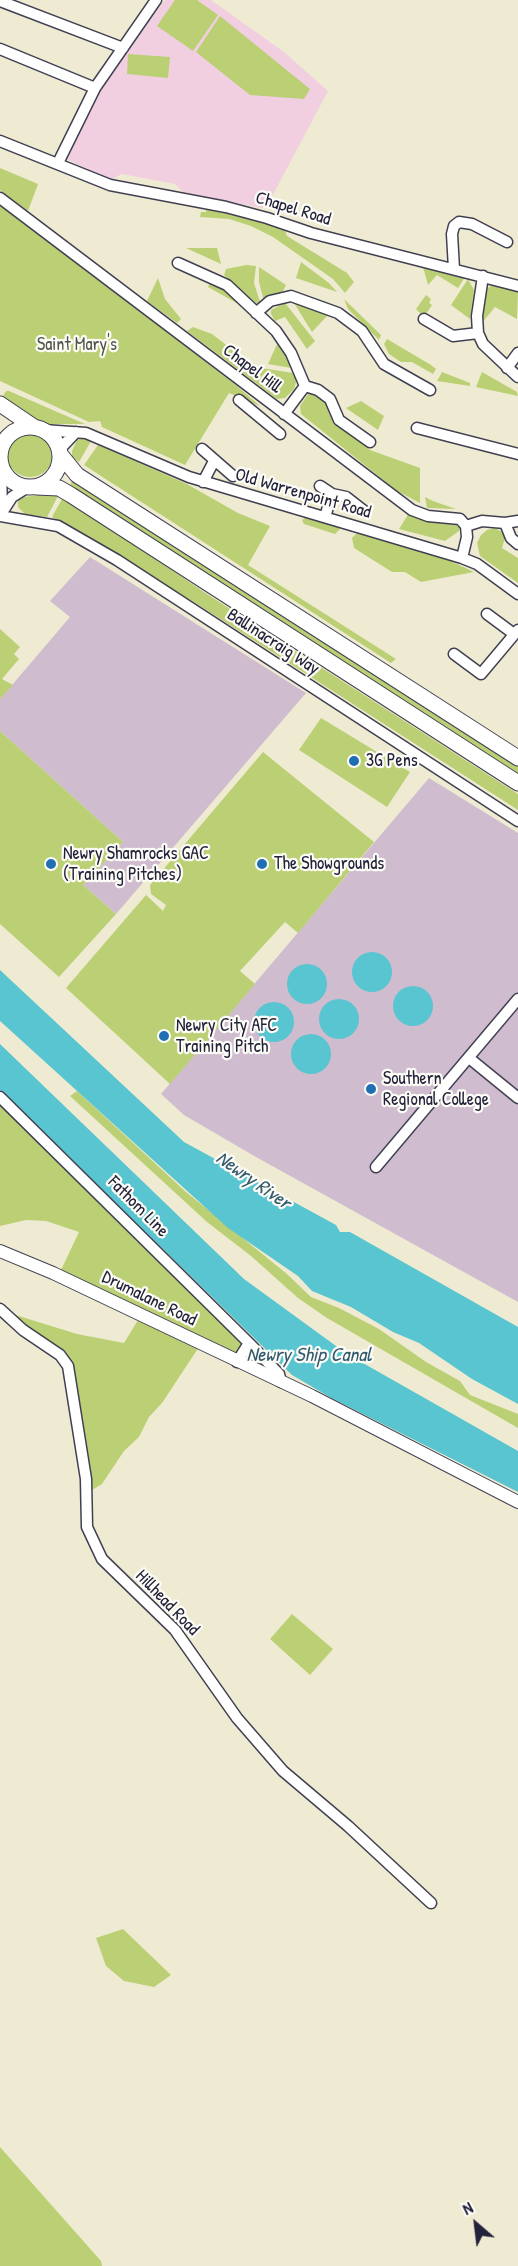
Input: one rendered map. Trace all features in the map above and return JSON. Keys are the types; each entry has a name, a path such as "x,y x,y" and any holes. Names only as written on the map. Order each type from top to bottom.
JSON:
{"highway":[{"path":"0,404 50,436 77,475 518,758"},
{"path":"38,429 17,429 6,439 1,457 13,480 32,487 59,488 71,495 518,783"},
{"path":"32,487 44,484 56,474 59,452"}],"main road":[{"name":"Drumalane Road","path":"0,1251 73,1282 281,1382"},
{"name":"Fathom Line","path":"281,1382 518,1502"}],"street":[{"path":"58,163 95,88 156,0"},
{"path":"0,1 123,48"},
{"path":"0,49 95,88"},
{"name":"Chapel Road","path":"0,141 111,185 226,207 311,233 518,286"},
{"name":"Chapel Hill","path":"0,198 412,510 428,516 460,519 466,526"},
{"path":"454,269 452,234 454,226 459,222 472,224 507,242"},
{"path":"178,263 227,285 276,331 291,353 305,386 318,390 330,399 339,420 370,442"},
{"path":"483,276 477,316 478,333 483,344 518,377"},
{"path":"256,313 270,301 282,297 299,298 328,309 362,332 384,364 430,390"},
{"path":"424,319 453,336 478,333"},
{"path":"507,368 518,353"},
{"path":"284,414 305,386"},
{"name":"Chapel Hill","path":"239,400 280,434"},
{"path":"258,417 270,404"},
{"path":"417,428 518,454"},
{"name":"Old Warrenpoint Road","path":"38,429 76,432 107,440 203,482 462,558 477,564 518,594"},
{"path":"59,452 76,432"},
{"path":"202,449 233,476"},
{"path":"1,457 1,515"},
{"path":"203,482 214,461"},
{"path":"321,486 332,494 346,497 364,511"},
{"path":"1,515 12,497 32,487"},
{"path":"325,518 332,494"},
{"name":"Ballinacraig Way","path":"1,515 58,526 117,560 518,821"},
{"path":"462,558 467,537 466,526 482,521 505,523 518,521"},
{"path":"505,523 512,538 518,544"},
{"path":"454,654 481,674 516,632 488,614"},
{"path":"376,1167 518,999"},
{"path":"469,1058 518,1098"},
{"name":"Fathom Line","path":"0,1097 249,1343 279,1374 281,1382"},
{"name":"Hillhead Road","path":"0,1309 23,1330 60,1355 68,1366 86,1479 87,1527 102,1559 175,1630 237,1718 283,1771 348,1826 431,1903"},
{"path":"237,1362 249,1343"}],"shaded area":[{"path":"165,0 211,0 284,52 328,91 268,204 261,208 183,192 175,184 122,174 110,180 64,158 85,114 105,81"},
{"path":"90,557 306,693 116,914 83,885 123,842 0,731 0,699 70,617 50,601"},
{"path":"429,778 518,833 518,1302 256,1157 184,1115 161,1094"}],"green space":[{"path":"175,0 197,0 218,15 193,51 157,26"},
{"path":"220,16 310,89 304,99 250,95 196,52"},
{"path":"128,54 170,57 168,78 127,74"},
{"path":"0,168 38,184 28,211 0,190"},
{"name":"Saint Mary's","path":"0,204 260,406 229,393 185,465 102,427 100,421 89,422 0,381"},
{"path":"206,208 230,212 285,230 287,236 347,273 354,282 345,293 333,279 273,237 251,226 229,219 200,217 201,212 206,212"},
{"path":"186,248 217,248 221,264"},
{"path":"301,262 329,283 337,292 296,278"},
{"path":"246,265 256,266 254,283 260,302 256,303 224,275 226,269"},
{"path":"259,267 286,285 283,291 264,301 259,282"},
{"path":"423,267 465,277 458,288 437,275 428,285"},
{"path":"158,278 165,299 181,319 177,323 147,301"},
{"path":"468,279 474,290 470,319 451,305"},
{"path":"210,283 225,288 249,310 208,287"},
{"path":"491,286 508,287 518,292 517,319 495,307 481,324 486,289"},
{"path":"426,295 431,299 429,303 432,305 424,317 416,309"},
{"path":"344,299 381,335 379,340 348,309"},
{"path":"285,303 315,341 307,349 285,317 275,321 271,314 271,310"},
{"path":"294,303 308,306 329,314 312,332"},
{"path":"193,327 212,334 255,367 293,373 297,379 294,389 285,398 277,399 187,331"},
{"path":"387,339 431,365 436,369 433,374 412,362 401,362 389,354 384,344"},
{"path":"277,344 292,365 291,368 268,364"},
{"path":"442,372 470,383 470,386 437,381"},
{"path":"482,372 517,392 518,396 476,387"},
{"path":"6,391 85,424 49,424 34,420 8,403 3,396"},
{"path":"310,391 327,401 329,413 335,423 370,450 420,468 420,503 397,491 301,414 300,406"},
{"path":"361,401 384,416 378,430 346,408"},
{"path":"30,431 46,438 53,454 46,470 30,477 14,470 7,454 14,438"},
{"path":"85,437 91,441 79,462 72,457 72,451 77,440"},
{"path":"98,445 185,483 238,513 270,526 248,565 396,659 391,663 84,465"},
{"path":"74,478 518,765 518,774 70,485"},
{"path":"39,495 58,496 47,517 25,514 18,507 18,498"},
{"path":"63,497 210,596 518,794 518,810 194,602 52,517"},
{"path":"425,497 433,501 456,509 427,508"},
{"path":"409,513 418,519 455,524 460,527 459,531 445,541 399,529"},
{"path":"306,517 337,525 340,529 335,534 304,524 302,520"},
{"path":"495,528 502,532 505,538 502,548 518,558 518,583 480,556 477,543 481,535"},
{"path":"363,533 440,556 474,572 421,582 405,572 392,572 354,548 352,538 356,534"},
{"path":"0,629 20,647 14,654 19,659 2,679 13,685 0,699"},
{"name":"3G Pens","path":"321,718 410,772 387,807 299,750"},
{"name":"Newry Shamrocks GAC (Training Pitches)","path":"0,731 123,842 83,885 116,914 59,977 0,924"},
{"path":"263,752 374,842 298,933 285,922 240,971 255,984 170,1084 66,988 146,895 163,911 166,905 151,894 150,885"},
{"path":"77,1091 186,1192 287,1274 311,1297 339,1308 379,1329 426,1362 460,1381 470,1395 518,1414 518,1428 327,1318 298,1298 251,1256 207,1222 70,1096"},
{"path":"0,1097 279,1375 61,1270 79,1232 46,1221 26,1220 0,1226"},
{"path":"6,1312 77,1334 124,1343 138,1320 199,1347 162,1403 149,1417 139,1437 124,1451 102,1484 92,1490 70,1370"},
{"path":"292,1614 333,1649 310,1675 270,1639"},
{"path":"123,1929 171,1975 154,1987 124,1981 106,1966 96,1938"},
{"path":"0,2147 101,2261 102,2266 0,2266"}],"water":[{"path":"372,952 386,958 392,972 386,986 372,992 358,986 352,972 358,958"},
{"path":"307,964 321,970 327,984 321,998 307,1004 293,998 287,984 293,970"},
{"name":"Newry River","path":"0,970 184,1142 336,1225 340,1232 350,1232 518,1327 518,1404 472,1379 419,1343 393,1332 351,1307 312,1291 298,1276 228,1228 0,1021"},
{"path":"413,986 427,992 433,1006 427,1020 413,1026 399,1020 393,1006 399,992"},
{"path":"339,999 353,1005 359,1019 353,1033 339,1039 325,1033 319,1019 325,1005"},
{"path":"274,1002 288,1008 294,1022 288,1036 274,1042 260,1036 254,1022 260,1008"},
{"path":"311,1034 325,1040 331,1054 325,1068 311,1074 297,1068 291,1054 297,1040"},
{"name":"Newry Ship Canal","path":"0,1044 244,1279 347,1354 518,1451 518,1492 333,1399 292,1375 0,1090"}],"place":[{"name":"3G Pens","path":"354,761"},
{"name":"Newry Shamrocks GAC (Training Pitches)","path":"51,864"},
{"name":"The Showgrounds","path":"262,864"},
{"name":"Newry City AFC Training Pitch","path":"164,1036"},
{"name":"Southern Regional College","path":"371,1089"}]}
